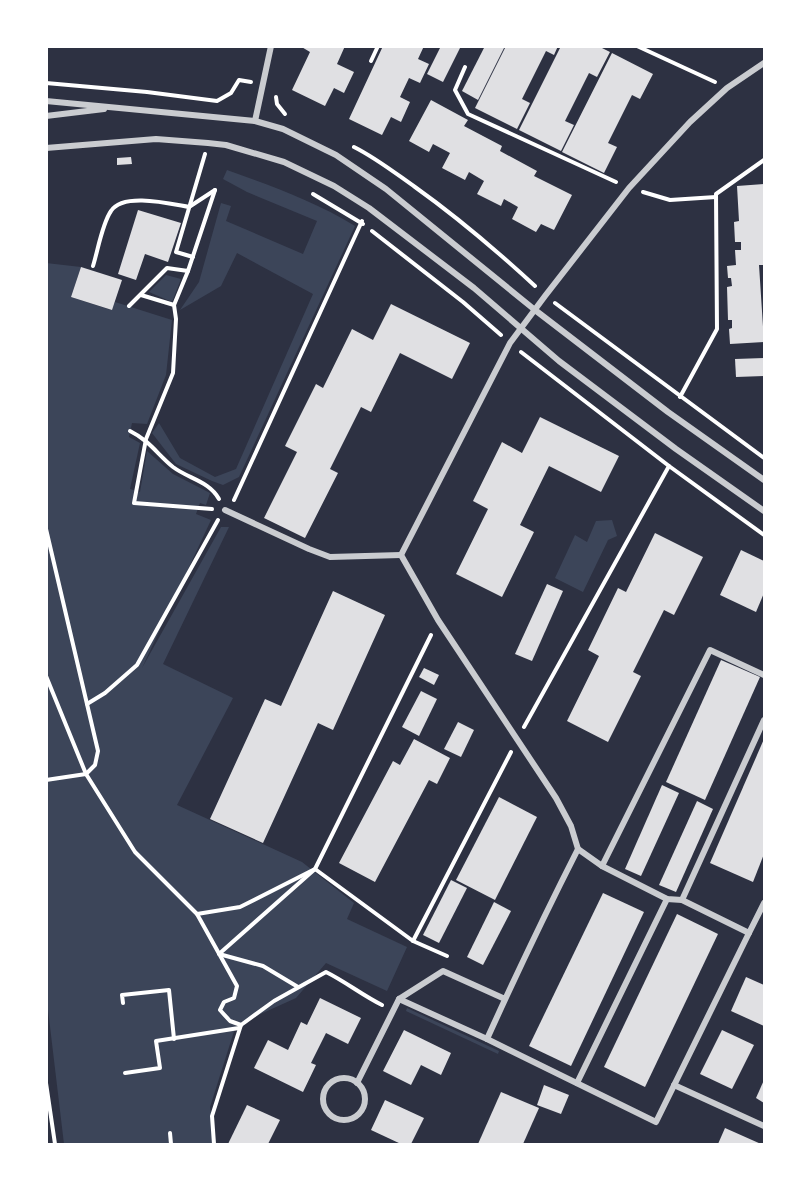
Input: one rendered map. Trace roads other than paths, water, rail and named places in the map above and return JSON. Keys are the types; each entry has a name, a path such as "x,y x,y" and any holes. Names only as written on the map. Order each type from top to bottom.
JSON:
{"street":[{"path":"255,121 271,46"},
{"path":"401,555 510,343 629,188 690,122 727,88 765,63"},
{"path":"46,101 255,121 283,129 336,155 386,189 535,310 668,412 765,480"},
{"path":"46,116 119,108"},
{"path":"46,148 156,139 226,145 284,162 334,186 369,208 474,288 559,361 676,450 765,511"},
{"path":"225,510 330,557 401,555"},
{"path":"401,555 438,621 518,739 571,825 578,849 602,866 667,899 682,900 749,933"},
{"path":"602,866 710,651 765,675"},
{"path":"682,900 765,720"},
{"path":"487,1039 578,849"},
{"path":"576,1083 667,899"},
{"path":"399,999 487,1039 656,1122 765,903"},
{"path":"357,1083 399,999 443,970 505,999"},
{"path":"345,1078 357,1083 362,1089 364,1102 358,1114 353,1119 339,1120 327,1113 322,1100 323,1093 331,1082 345,1078"},
{"path":"674,1085 765,1126"}]}
